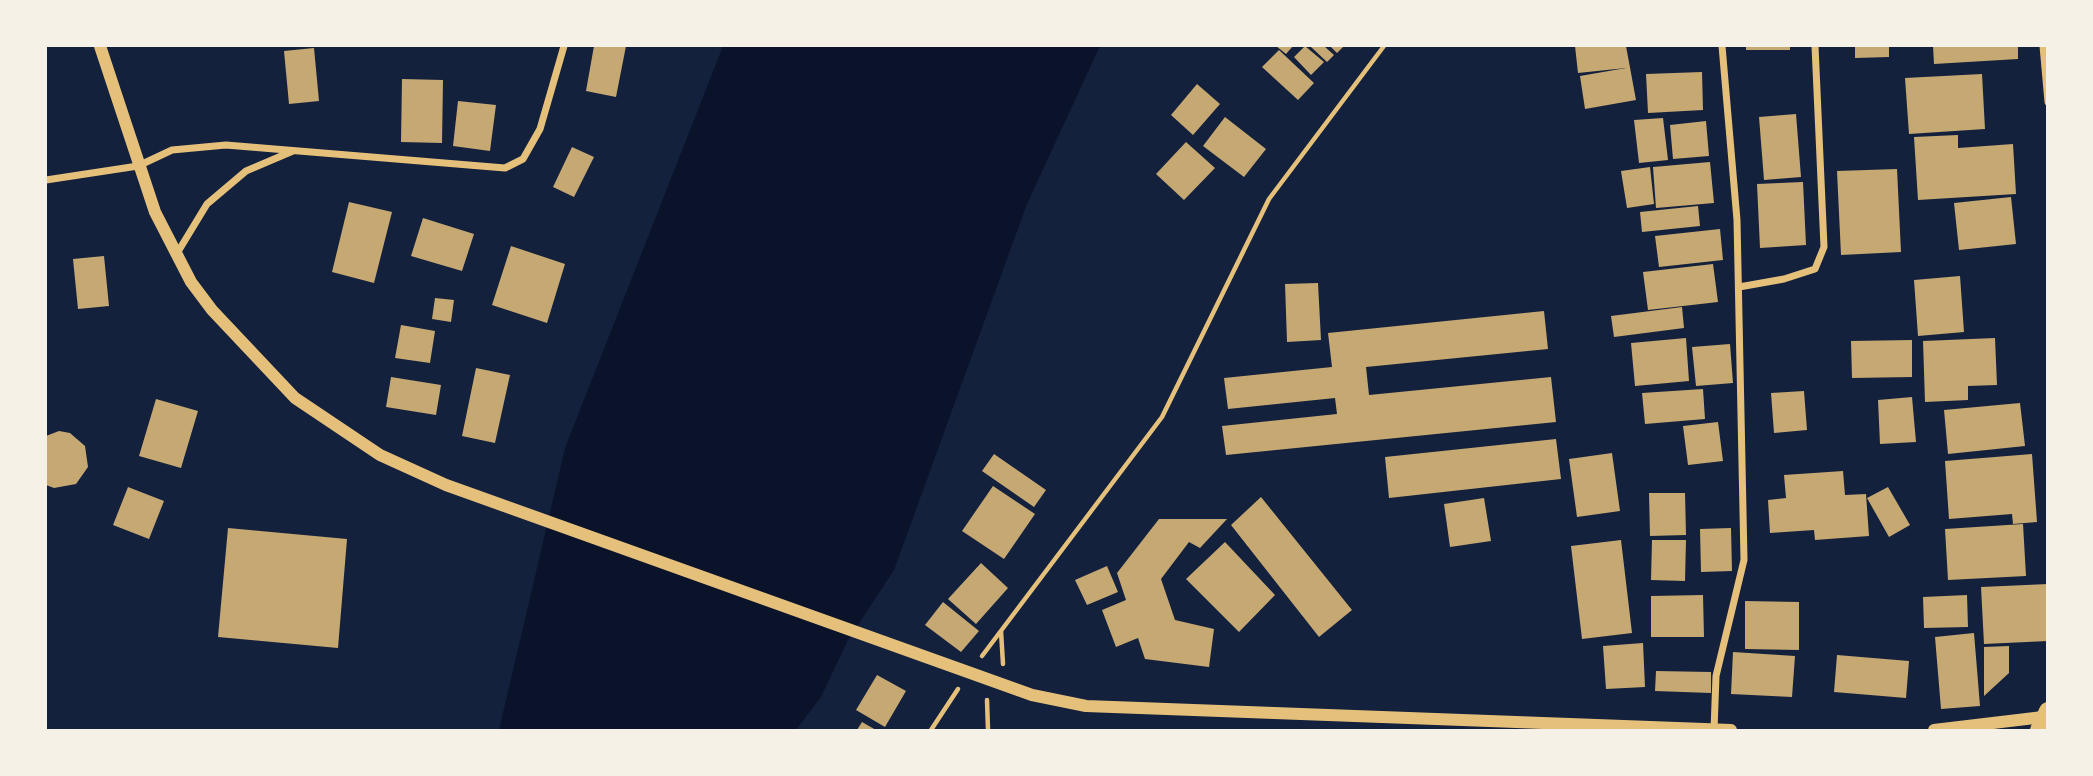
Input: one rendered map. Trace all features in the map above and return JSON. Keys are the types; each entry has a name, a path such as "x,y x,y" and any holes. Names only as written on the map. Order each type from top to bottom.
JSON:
{"street":[{"path":"100,46 155,212 176,255 212,310 265,370 296,398 380,456 446,485 1032,695 1086,706 1731,730"},
{"path":"46,180 138,166 172,150 226,145 505,168 523,159 540,129 564,46"},
{"path":"1714,730 1716,676 1744,560 1737,220 1722,46"},
{"path":"1739,288 1815,270 1824,247 1815,46"},
{"path":"2043,46 2048,102"},
{"path":"176,255 207,204 246,171 294,151"},
{"path":"1934,730 2043,720"}],"path":[{"path":"985,652 1162,417 1269,199 1384,46"},
{"path":"1001,630 1003,668"},
{"path":"931,730 956,691"},
{"path":"987,695 988,730"}],"water":[{"path":"723,46 1100,46 1027,204 894,570 848,640 821,697 796,730 499,730 565,448"}],"building":[{"path":"594,46 626,46 616,97 586,91"},
{"path":"1276,46 1293,46 1286,54"},
{"path":"1305,46 1324,62 1311,75 1294,57"},
{"path":"1310,46 1324,46 1334,55 1327,62"},
{"path":"1330,46 1344,46 1337,53"},
{"path":"1575,46 1626,46 1636,100 1585,109 1580,76 1626,68 1578,73"},
{"path":"1746,46 1790,46 1790,50 1746,50"},
{"path":"1855,46 1889,46 1889,57 1855,58"},
{"path":"1933,46 2018,46 2018,59 1934,64"},
{"path":"314,48 319,101 289,104 284,51"},
{"path":"1279,50 1314,83 1298,100 1262,67"},
{"path":"1702,72 1703,110 1648,113 1646,74"},
{"path":"1982,74 1985,129 1909,134 1905,78"},
{"path":"402,79 443,80 442,143 401,142"},
{"path":"1197,84 1220,104 1193,135 1171,115"},
{"path":"458,101 496,105 490,151 453,146"},
{"path":"1796,114 1801,177 1764,180 1759,117"},
{"path":"1225,117 1266,149 1244,177 1203,146"},
{"path":"1663,118 1668,160 1639,163 1634,120"},
{"path":"1706,121 1709,156 1673,159 1670,125"},
{"path":"1958,135 1958,148 2013,144 2016,194 1918,200 1914,137"},
{"path":"1186,142 1215,168 1184,200 1156,174"},
{"path":"572,147 594,157 574,197 553,187"},
{"path":"1710,162 1714,203 1656,208 1653,167"},
{"path":"1650,167 1654,204 1627,208 1621,171"},
{"path":"1897,169 1901,252 1841,255 1837,171"},
{"path":"1803,182 1806,245 1760,248 1757,184"},
{"path":"2011,197 2016,244 1959,250 1954,203"},
{"path":"349,202 392,212 374,283 332,272"},
{"path":"1698,206 1700,226 1642,232 1640,212"},
{"path":"423,218 474,234 462,271 411,256"},
{"path":"1720,229 1723,260 1659,267 1655,236"},
{"path":"511,246 565,264 547,323 492,305"},
{"path":"104,256 109,306 78,309 73,259"},
{"path":"1713,264 1718,302 1648,310 1643,272"},
{"path":"1960,276 1964,332 1918,336 1914,280"},
{"path":"1318,283 1321,340 1287,342 1285,284"},
{"path":"435,298 454,300 451,322 432,319"},
{"path":"1682,307 1684,328 1614,337 1611,316"},
{"path":"1544,311 1548,349 1366,367 1369,395 1551,377 1556,422 1226,455 1222,426 1337,414 1335,398 1228,409 1224,378 1332,367 1328,333"},
{"path":"401,325 435,331 430,363 395,358"},
{"path":"1686,338 1689,381 1635,386 1631,343"},
{"path":"1995,338 1997,385 1968,386 1968,400 1925,402 1923,341"},
{"path":"1912,340 1912,377 1852,378 1851,341"},
{"path":"1730,344 1733,383 1696,386 1692,347"},
{"path":"476,368 510,375 495,443 462,436"},
{"path":"391,377 441,385 436,415 386,407"},
{"path":"1703,389 1705,419 1645,424 1642,393"},
{"path":"1804,391 1807,430 1774,433 1771,393"},
{"path":"1912,397 1916,442 1880,444 1878,400"},
{"path":"156,399 198,411 181,468 139,456"},
{"path":"2020,403 2025,446 1948,454 1944,410"},
{"path":"1718,422 1723,461 1688,465 1683,426"},
{"path":"59,431 70,433 85,446 88,467 76,484 54,488 46,485 46,436"},
{"path":"1556,439 1561,479 1389,498 1385,457"},
{"path":"1612,453 1620,511 1577,517 1569,459"},
{"path":"994,454 1046,490 1034,507 982,471"},
{"path":"2032,454 2037,522 2013,524 2012,514 1949,519 1945,461"},
{"path":"1843,471 1845,495 1866,494 1869,536 1815,540 1814,530 1770,533 1768,500 1786,498 1784,475"},
{"path":"993,486 1035,514 1004,559 962,531"},
{"path":"128,487 164,501 149,539 113,525"},
{"path":"1888,487 1910,525 1889,537 1867,498"},
{"path":"1649,493 1685,493 1686,535 1650,536"},
{"path":"1261,497 1352,610 1319,637 1231,525"},
{"path":"1484,498 1491,541 1450,547 1444,504"},
{"path":"1159,519 1227,519 1200,548 1189,542 1161,579 1175,620 1214,629 1209,667 1145,659 1138,638 1116,647 1102,610 1126,600 1117,573"},
{"path":"2023,524 2026,576 1948,580 1945,529"},
{"path":"228,528 347,539 338,648 218,637"},
{"path":"1731,528 1732,571 1701,572 1700,529"},
{"path":"1621,540 1632,633 1582,639 1571,546"},
{"path":"1652,540 1686,540 1685,581 1651,580"},
{"path":"1225,542 1275,595 1239,632 1186,579"},
{"path":"981,563 1008,588 976,624 948,599"},
{"path":"1107,566 1118,592 1087,605 1075,580"},
{"path":"2048,584 2048,641 1984,644 1981,587"},
{"path":"1703,595 1704,637 1651,637 1651,596"},
{"path":"1967,595 1968,627 1924,628 1923,597"},
{"path":"1745,601 1799,602 1799,650 1745,649"},
{"path":"943,602 979,631 961,652 925,625"},
{"path":"1974,633 1980,706 1941,709 1935,637"},
{"path":"1643,643 1645,687 1606,689 1603,646"},
{"path":"2009,646 2009,673 1984,696 1984,647"},
{"path":"1733,652 1795,656 1792,697 1731,694"},
{"path":"1837,655 1909,661 1906,698 1834,692"},
{"path":"1656,671 1711,672 1711,693 1655,691"},
{"path":"877,675 906,691 885,727 856,710"},
{"path":"862,722 876,730 857,730"}]}
